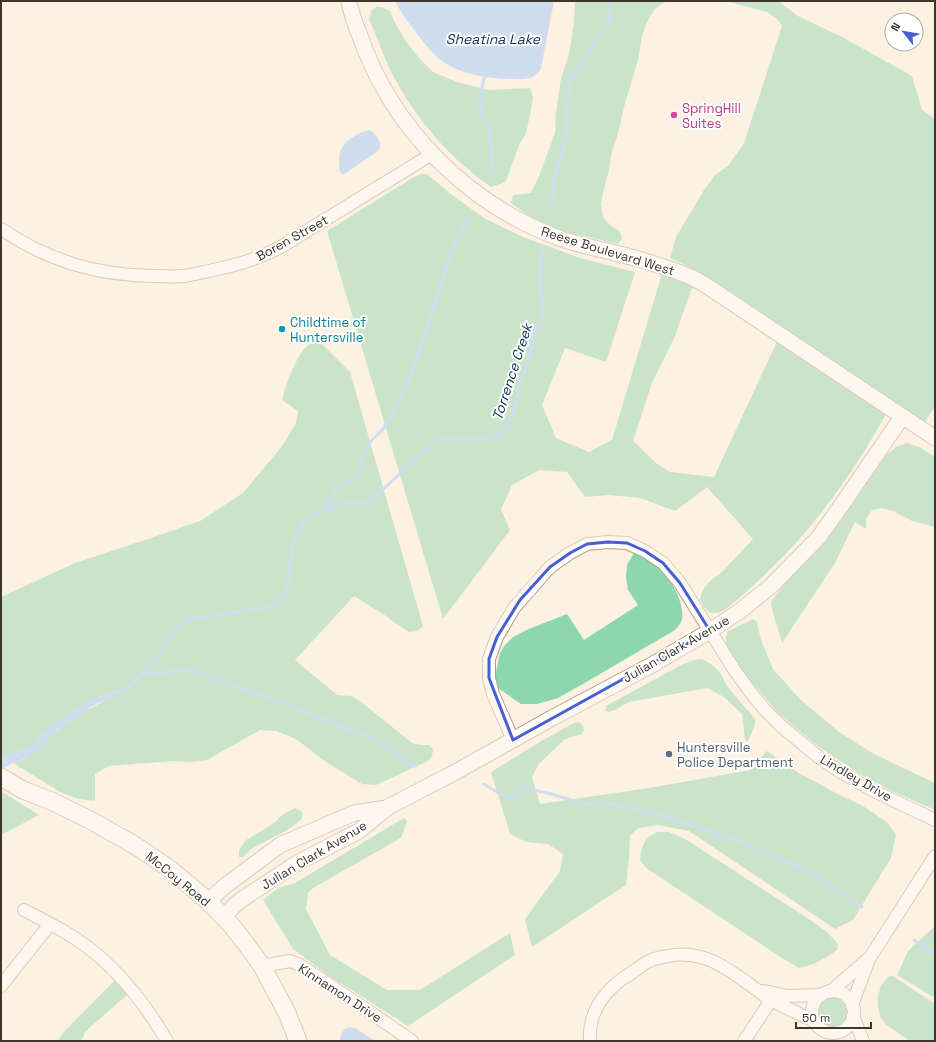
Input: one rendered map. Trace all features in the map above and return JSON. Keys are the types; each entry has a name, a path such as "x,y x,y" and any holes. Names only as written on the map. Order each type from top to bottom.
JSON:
{"main road":[{"name":"McCoy Road","path":"2,778 23,790 51,800 136,846 170,869 208,901 246,944 262,966 287,1013 298,1041"}],"street":[{"name":"Reese Boulevard West","path":"349,1 364,48 374,70 389,98 408,126 432,154 456,176 484,198 536,229 584,246 635,258 695,279 935,438"},
{"name":"Boren Street","path":"1,229 41,252 90,269 120,274 184,276 229,267 270,253 432,154"},
{"name":"Julian Clark Avenue","path":"223,917 238,902 297,862 359,830 388,808 650,666 710,631 753,601 771,586 819,536 902,417"},
{"name":"Lindley Drive","path":"513,740 493,694 488,678 489,659 497,638 514,608 550,567 570,553 588,544 608,542 627,543 645,551 663,563 680,583 735,671 755,698 766,712 798,741 842,773 876,792 935,820"},
{"name":"Julian Clark Avenue","path":"208,901 225,886 280,846 354,813 388,808"},
{"path":"869,959 818,998 812,1010 812,1017 819,1029 832,1033 839,1032 850,1025 852,1010 869,959 935,856"},
{"path":"24,910 65,932 85,945 109,965 123,979 146,1007 167,1041"},
{"path":"1,986 50,924"},
{"path":"590,1041 591,1023 600,1002 608,991 647,962 660,957 675,954 690,954 716,963 771,1000 814,1021"},
{"name":"Kinnamon Drive","path":"262,966 290,961 300,965 412,1041"},
{"path":"755,988 764,992 787,996 837,992 848,999 863,1041"},
{"path":"744,1041 771,1000"},
{"path":"832,1033 844,1041"}],"highlighted area":[{"path":"608,542 627,543 645,551 663,563 680,583 710,631 513,740 489,678 489,659 497,637 520,600 550,567 570,553 587,544"}],"green space":[{"path":"575,1 666,1 654,10 647,22 642,36 638,60 611,155 603,193 601,204 603,217 611,226 620,231 622,238 618,244 565,232 533,219 511,203 513,195 531,193 555,133 556,112 561,78 569,54 574,23"},
{"path":"726,1 778,1 798,16 844,38 912,76 922,110 935,119 935,407 924,423 733,293 670,258 676,237 704,190 715,175 728,166 744,143 782,26 776,18 767,12"},
{"path":"376,7 382,7 390,11 405,40 419,58 433,72 457,82 488,90 530,88 533,97 526,134 520,143 506,181 491,187 450,153 426,126 405,97 385,59 369,20 371,11"},
{"path":"421,174 427,174 452,195 484,218 523,237 580,258 635,272 606,362 565,348 542,405 556,438 589,452 612,440 664,267 695,279 675,336 652,383 633,441 656,463 670,472 714,477 780,335 889,408 876,432 847,478 814,522 777,563 735,602 722,611 710,613 704,607 700,599 702,591 710,581 722,572 753,539 707,487 675,511 640,498 609,495 585,497 567,472 539,470 512,485 501,510 510,530 443,619 327,231"},
{"path":"313,342 320,342 350,372 423,626 417,631 409,632 354,596 295,660 337,695 351,696 360,701 412,743 429,745 433,749 432,756 428,761 376,785 362,784 326,762 296,739 276,731 260,730 207,760 109,766 95,774 95,801 79,799 62,793 13,763 23,760 40,747 63,725 85,711 123,691 114,692 94,699 81,706 43,733 32,746 1,758 1,597 75,563 200,521 243,493 283,445 296,423 298,411 282,400 288,380 298,358 305,348"},
{"path":"907,443 919,447 935,457 935,527 912,521 893,511 882,508 872,510 866,519 866,529 855,522 835,563 782,643 771,605 772,600 789,578 821,545 887,454 896,447"},
{"path":"634,553 649,560 660,568 667,576 678,595 682,609 682,616 681,623 675,630 558,698 537,704 521,704 498,688 494,681 500,653 513,637 567,614 584,640 638,605 628,590 626,576 627,565"},
{"path":"753,619 757,622 761,640 773,669 800,699 839,732 874,754 935,783 935,810 894,792 856,772 818,746 780,715 744,673 726,645 728,631"},
{"path":"702,659 711,664 720,672 727,686 755,719 755,725 748,741 745,740 742,714 724,697 707,688 629,702 615,710 608,712 605,710 606,706 681,665 694,660"},
{"path":"579,722 583,726 584,731 581,735 564,740 539,764 532,777 540,804 649,788 750,770 767,751 799,773 863,806 888,823 896,835 891,858 853,920 835,929 689,831 658,825 638,828 630,836 626,885 532,947 525,919 560,871 563,854 548,844 526,842 510,834 491,772 543,740 574,723"},
{"path":"1,791 39,815 1,835"},
{"path":"295,808 302,812 302,818 296,824 284,832 254,847 243,857 239,857 239,850 246,840 275,822 282,815"},
{"path":"404,818 407,821 401,838 313,888 308,893 306,909 330,955 387,990 420,990 510,933 515,955 408,1026 328,975 293,949 263,900 278,888 295,883"},
{"path":"657,832 669,832 685,839 812,921 827,932 838,944 837,950 819,961 799,968 782,958 646,868 640,860 643,846 649,837"},
{"path":"935,926 935,998 897,975 908,951"},
{"path":"893,976 935,1004 935,1041 910,1041 885,1024 880,1016 878,996 881,986 888,977"},
{"path":"115,980 128,994 86,1031 81,1041 58,1041 62,1034"},
{"path":"833,996 839,997 846,1003 849,1012 848,1018 842,1025 833,1028 827,1027 820,1021 817,1012 818,1006 824,999"}],"water":[{"name":"Sheatina Lake","path":"395,1 554,1 541,68 531,77 518,79 481,76 453,67 437,57 429,49 408,22"},
{"path":"369,130 372,131 379,140 380,148 378,151 343,175 340,172 339,167 339,156 341,150 350,139"},
{"path":"125,691 94,705 58,729 34,753 1,770 1,758 32,746 43,733 54,724 81,706 94,699 114,692"},
{"path":"350,1027 355,1028 375,1041 340,1041 342,1032"}],"waterway":[{"name":"Torrence Creek","path":"552,205 554,180 566,138 569,83 608,25 611,17 608,1"},
{"path":"485,74 480,105 490,137 491,170"},
{"path":"326,509 337,488 356,478 365,451 371,441 383,429 394,411 406,386 425,336 450,255 467,220"},
{"name":"Torrence Creek","path":"122,691 134,683 162,650 179,625 189,619 265,608 273,605 280,599 284,594 288,583 292,548 296,536 304,522 309,517 346,503 367,502 375,497 433,443 439,440 486,439 497,436 505,430 514,411 532,347 533,336 543,315 540,279 542,248"},
{"path":"141,675 185,670 194,671 290,706 368,737 385,746 409,764 415,766"},
{"path":"484,784 501,794 513,798 524,787 584,804 608,803 667,817 710,831 723,837 735,839 808,871 862,907"},
{"path":"914,940 935,953"}],"place":[{"name":"SpringHill Suites","path":"674,115"},
{"name":"Childtime of Huntersville","path":"282,329"},
{"name":"Huntersville Police Department","path":"669,754"}]}
